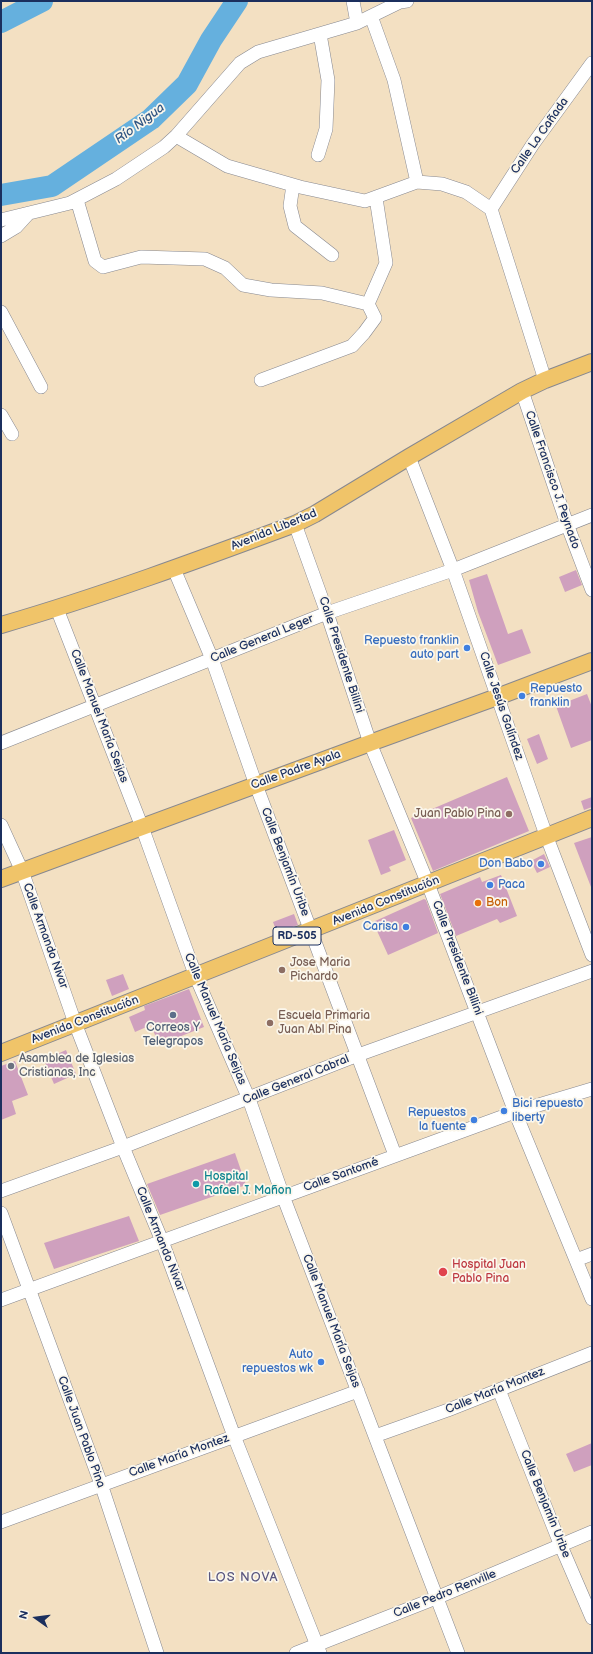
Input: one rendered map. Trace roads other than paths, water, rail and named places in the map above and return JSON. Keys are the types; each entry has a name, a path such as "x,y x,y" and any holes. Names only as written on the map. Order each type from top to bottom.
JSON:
{"main road":[{"name":"Avenida Libertad","path":"1,625 57,609 174,569 295,524 315,514 409,457 522,392 545,380 592,362"},
{"name":"Calle Padre Ayala","path":"1,879 592,661"},
{"name":"Avenida Constitución","path":"1,1053 196,977 546,835 592,818"}],"street":[{"path":"353,1 357,23"},
{"path":"1,220 77,200 116,179 164,147 176,136 240,63 258,52 357,23 400,2 407,1"},
{"path":"371,16 394,80 417,182"},
{"path":"318,155 326,129 328,80 320,34"},
{"name":"Calle La Cañada","path":"491,210 533,144 592,63"},
{"path":"176,136 227,166 293,185 365,201 417,182 442,184 466,192 491,210 545,380"},
{"path":"293,185 290,206 295,226 332,254"},
{"path":"261,380 352,346 364,334 374,318 368,304 386,264 376,198"},
{"path":"77,200 95,261 103,267 141,256 205,259 225,268 243,285 271,290 322,293 368,304"},
{"path":"1,236 16,227 27,214"},
{"path":"1,312 41,387"},
{"name":"Calle Francisco J. Peynado","path":"522,392 567,524 592,590"},
{"path":"1,415 11,434"},
{"name":"Calle Jesús Galíndez","path":"409,457 453,570 546,835 592,955"},
{"name":"Calle General Leger","path":"1,743 327,613 453,570 592,515"},
{"name":"Calle Presidente Billini","path":"295,524 327,613 370,743 428,884 515,1112 592,1299"},
{"name":"Calle Benjamín Uribe","path":"174,569 212,659 256,785 395,1155"},
{"name":"Calle Manuel María Seijas","path":"57,609 142,827 196,977 248,1098 283,1196 458,1653"},
{"name":"Calle Armando Nivar","path":"1,825 22,871 75,1023 123,1147 162,1241 234,1436 318,1649"},
{"name":"Calle General Cabral","path":"1,1191 123,1147 358,1055 592,971"},
{"name":"Calle Santomé","path":"1,1300 515,1112 592,1089"},
{"name":"Calle Juan Pablo Pina","path":"1,1213 101,1484 157,1653"},
{"path":"576,1260 592,1254"},
{"name":"Calle María Montez","path":"376,1436 448,1410 592,1353"},
{"name":"Calle Benjamín Uribe","path":"499,1390 561,1546 592,1618"},
{"name":"Calle María Montez","path":"1,1522 101,1484 358,1392"},
{"name":"Calle Pedro Renville","path":"296,1653 318,1649 592,1532"}],"waterway":[{"path":"1,22 42,1"},
{"name":"Río Nigua","path":"1,195 52,186 151,119 187,84 211,40 237,1"}],"place":[{"name":"Repuesto franklin auto part","path":"467,648"},
{"name":"Repuesto franklin","path":"522,696"},
{"name":"Juan Pablo Pina","path":"509,814"},
{"name":"Don Babo","path":"541,864"},
{"name":"Paca","path":"490,885"},
{"name":"Bon","path":"478,903"},
{"name":"Carisa","path":"406,927"},
{"name":"Jose Maria Pichardo","path":"282,970"},
{"name":"Correos Y Telegrapos","path":"173,1015"},
{"name":"Escuela Primaria Juan Abl Pina","path":"270,1023"},
{"name":"Asamblea de Iglesias Cristianas, Inc","path":"11,1066"},
{"name":"Bici repuesto liberty","path":"504,1111"},
{"name":"Repuestos la fuente","path":"474,1120"},
{"name":"Hospital Rafael J. Mañon","path":"196,1184"},
{"name":"Hospital Juan Pablo Pina","path":"443,1272"},
{"name":"Auto repuestos wk","path":"321,1362"}],"district":[{"name":"LOS NOVA","path":"243,1578"}]}
